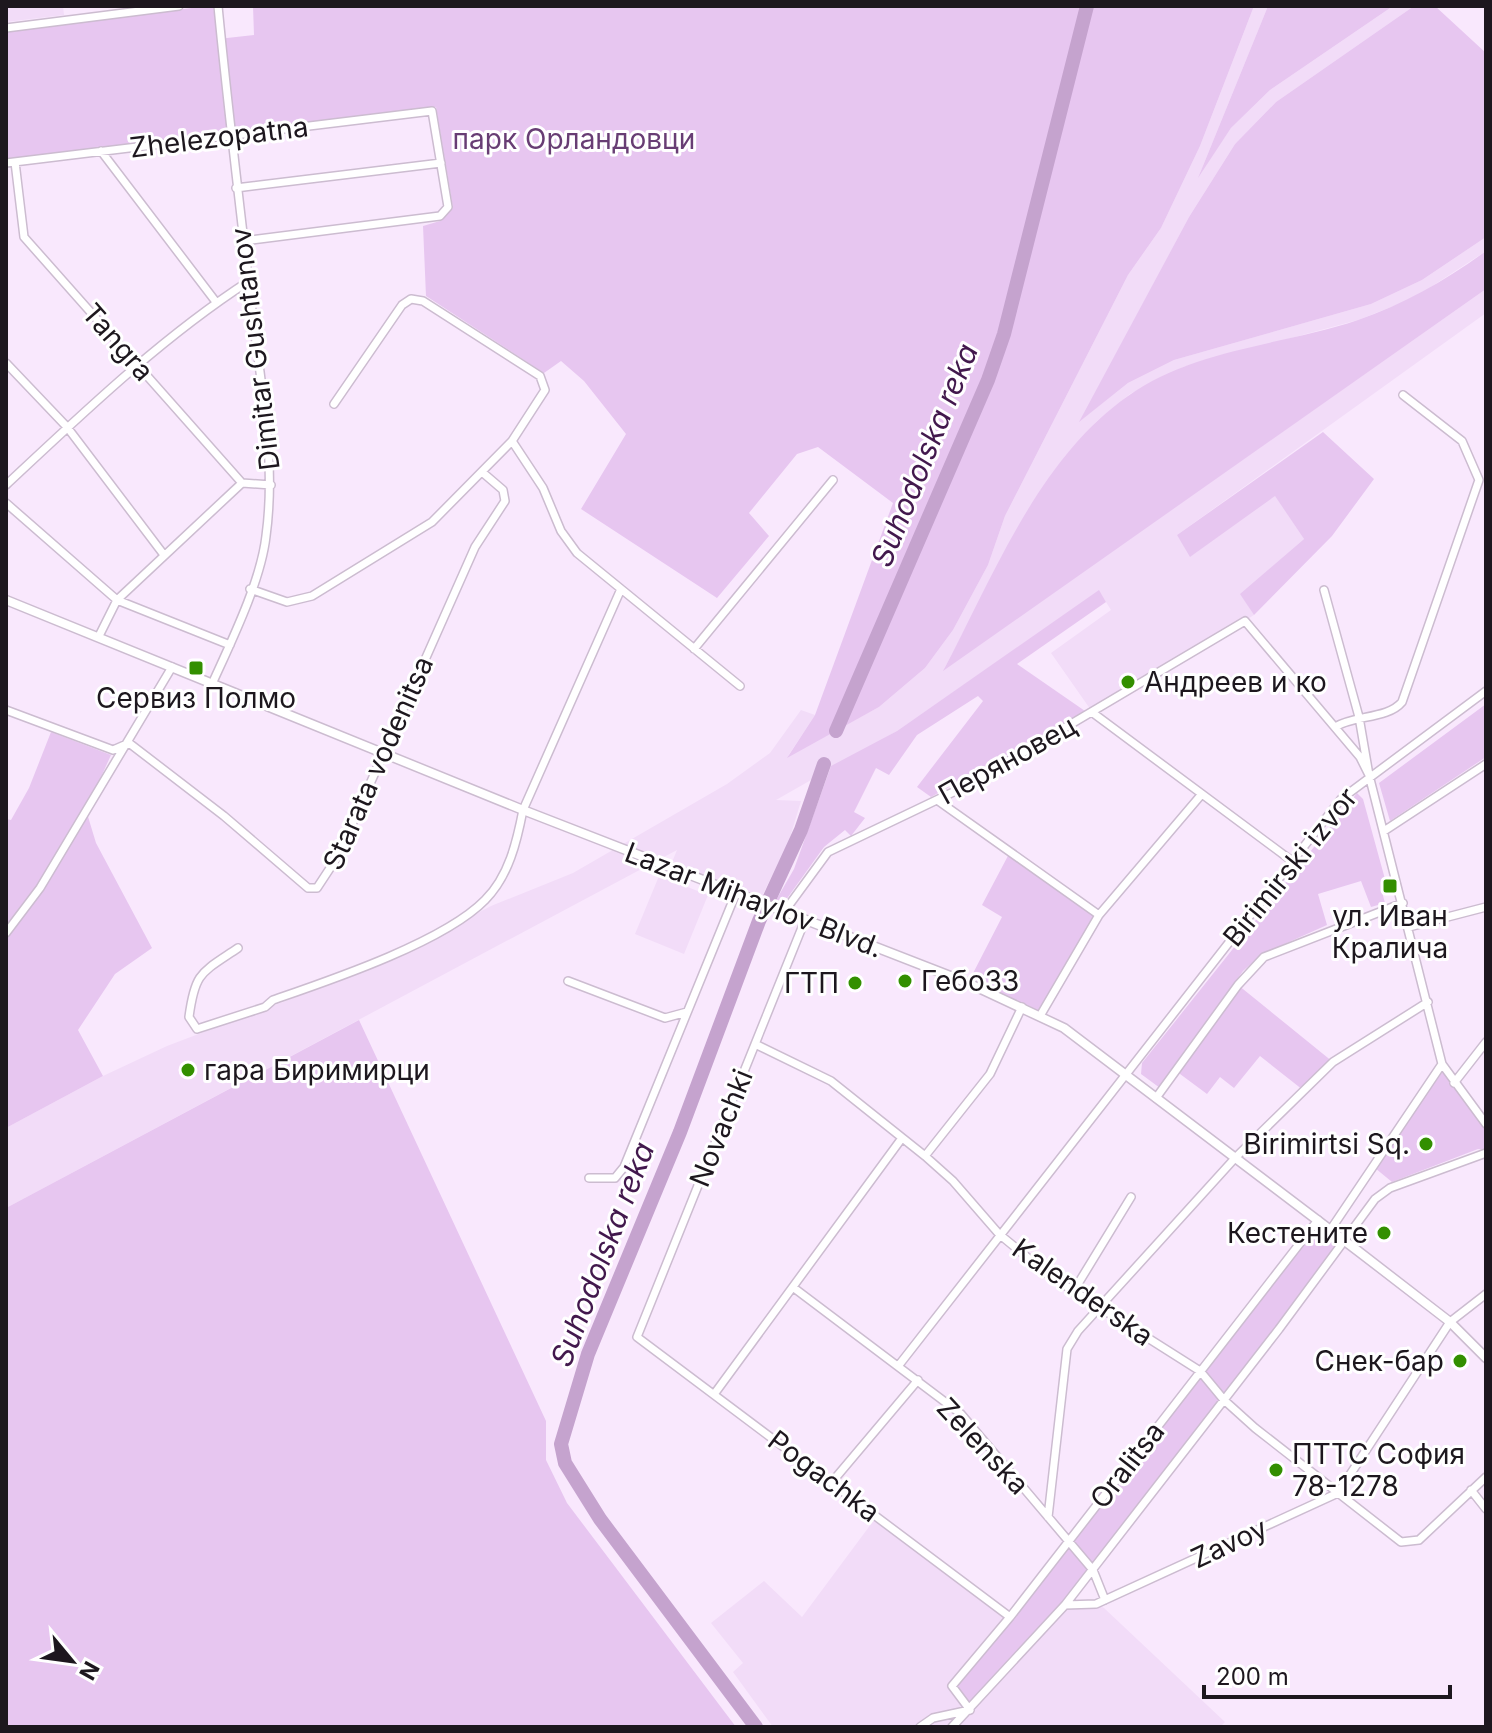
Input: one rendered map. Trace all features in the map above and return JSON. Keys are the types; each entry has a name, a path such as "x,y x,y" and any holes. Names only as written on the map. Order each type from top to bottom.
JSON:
{"street":[{"path":"6,28 179,6"},
{"name":"Dimitar Gushtanov","path":"212,684 230,645 266,540 271,485 267,423 236,188 218,6"},
{"name":"Zhelezopatna","path":"10,163 432,111 441,163"},
{"path":"101,151 216,302"},
{"name":"Tangra","path":"10,163 24,237 242,483"},
{"path":"236,188 441,163 448,207 440,216 243,241"},
{"path":"6,485 67,427 216,302 249,281"},
{"path":"250,589 287,602 312,596 432,522 512,441 545,390 540,376 423,301 411,299 402,305 334,404"},
{"path":"6,363 67,427 164,555"},
{"path":"1369,775 1360,757 1335,727 1359,717 1395,710 1402,702 1479,480 1462,441 1403,395"},
{"path":"512,441 543,488 561,531 577,553 740,686"},
{"name":"Starata vodenitsa","path":"129,743 224,816 308,888 317,888 338,856 475,547 505,501 503,490 482,472"},
{"path":"694,649 833,480"},
{"path":"99,636 117,600 242,483 271,485"},
{"path":"6,503 117,600 230,645"},
{"path":"238,948 200,974 193,990 189,1017 197,1029 265,1007 273,1000 408,947 484,901 500,881 516,844 523,810 621,589"},
{"path":"1324,590 1359,717 1369,775 1442,1064 1486,1124"},
{"name":"Lazar Mihaylov Blvd.","path":"6,600 523,810 1022,1007 1064,1028 1450,1322 1486,1358"},
{"name":"Перяновец","path":"782,911 828,852 937,800 1093,713 1245,621 1335,727"},
{"path":"6,933 23,915 172,667"},
{"name":"Birimirski izvor","path":"899,1365 1341,799 1369,775 1486,691"},
{"path":"6,710 113,750 129,743"},
{"path":"1093,713 1292,861"},
{"name":"Birimirski izvor","path":"1384,831 1486,764"},
{"path":"1040,1016 1099,915 1201,795"},
{"path":"937,800 1099,915"},
{"path":"589,1178 615,1178 624,1167 736,893"},
{"name":"Birimirski izvor","path":"1156,1098 1238,985 1264,957 1403,903"},
{"path":"1409,927 1486,907"},
{"name":"Novachki","path":"637,1337 805,920"},
{"path":"568,981 665,1018 687,1012"},
{"path":"1048,1517 1067,1349 1236,1157 1333,1062 1428,1002"},
{"path":"925,1156 990,1074 1022,1007"},
{"path":"1454,1083 1486,1042"},
{"name":"Kalenderska","path":"755,1044 831,1081 953,1181 999,1234 1073,1292 1200,1371 1224,1400 1401,1542 1409,1544 1419,1540 1471,1490"},
{"path":"1331,1229 1442,1064"},
{"path":"715,1393 902,1138"},
{"path":"1360,1187 1375,1199 1390,1188 1486,1153"},
{"path":"1073,1292 1131,1197"},
{"name":"Oralitsa","path":"952,1727 1065,1605 1375,1199"},
{"name":"Oralitsa","path":"970,1710 952,1686 1010,1617 1318,1220"},
{"name":"Zelenska","path":"794,1288 961,1414 1093,1570 1105,1600"},
{"path":"1338,1493 1450,1322 1486,1294"},
{"name":"Pogachka","path":"637,1337 1010,1617"},
{"path":"832,1482 918,1380"},
{"path":"1486,1477 1471,1490 1486,1509"},
{"name":"Zavoy","path":"1065,1605 1096,1604 1338,1493"},
{"path":"920,1727 933,1718 970,1710"}],"shaded area":[{"path":"6,6 63,6 64,15 6,22"},
{"path":"1254,6 1268,6 1200,173 1231,128 1270,90 1393,6 1414,6 1276,102 1235,144 1189,217 1081,420 1128,383 1174,360 1371,304 1422,280 1486,237 1486,251 1414,298 1358,320 1183,367 1130,394 1097,421 1065,456 1025,516 944,669 1486,289 1486,313 1177,535 1191,556 1275,495 1304,539 1241,594 1254,615 1093,713 1051,653 1111,610 1099,591 897,731 776,800 801,801 788,844 759,902 670,867 677,850 6,1208 6,1128 167,1046 375,967 491,906 573,873 727,784 770,753 801,710 815,715 788,756 879,707 925,668 953,630 988,565 1005,516 1128,275 1161,228 1200,146"},
{"path":"659,876 708,895 684,954 635,934"},
{"path":"877,1516 1010,1617 1065,1605 1096,1604 1104,1608 1225,1722 1220,1727 773,1727 733,1672 743,1663 711,1623 764,1581 802,1617"}],"green space":[{"name":"парк Орландовци","path":"213,6 218,39 254,35 253,6 1254,6 1200,146 1161,228 1128,275 1005,516 988,565 953,630 925,668 879,707 787,758 815,715 893,503 818,447 797,454 749,513 769,536 717,598 581,509 626,434 584,381 561,361 544,373 426,296 423,226 440,221 453,208 436,107 6,159 6,32"},
{"path":"1268,6 1393,6 1270,90 1231,128 1198,178"},
{"path":"1414,6 1435,6 1486,53 1486,237 1422,280 1371,304 1174,360 1128,383 1079,422 1189,217 1235,144 1276,102"},
{"path":"1486,251 1486,289 943,671 1020,522 1043,486 1068,452 1096,422 1128,396 1154,380 1210,358 1330,329 1375,314 1425,290"},
{"path":"1323,432 1374,479 1332,536 1254,615 1240,594 1304,539 1275,496 1190,557 1177,535"},
{"path":"1099,590 1106,602 1017,664 1085,711 931,797 917,787 983,701 978,696 917,735 889,775 876,768 854,812 865,818 851,836 845,830 824,847 783,904 775,902 794,869 831,766 897,731"},
{"path":"1486,704 1486,757 1390,821 1379,783"},
{"path":"51,732 111,755 86,810 96,843 152,948 115,974 78,1030 103,1076 6,1128 6,819 11,820 29,788"},
{"path":"1357,793 1363,799 1388,890 1382,892 1385,903 1371,907 1361,881 1318,894 1327,925 1262,954 1243,971 1160,1088 1141,1074 1142,1063"},
{"path":"1010,852 1099,915 1040,1016 968,983 1002,917 982,905"},
{"path":"1238,985 1333,1062 1303,1090 1260,1056 1234,1088 1220,1077 1207,1094 1176,1071"},
{"path":"359,1020 546,1421 546,1460 567,1503 736,1727 6,1727 6,1208"},
{"path":"1443,1071 1486,1130 1486,1150 1478,1149 1392,1182 1375,1168"},
{"path":"1318,1220 1345,1241 1093,1570 970,1710 952,1686"}],"waterway":[{"name":"Suhodolska reka","path":"836,731 988,380 1004,334 1087,6"},
{"name":"Suhodolska reka","path":"756,1727 600,1519 565,1463 561,1444 588,1354 680,1132 759,921 801,830 824,764"}],"place":[{"name":"Сервиз Полмо","path":"196,668"},
{"name":"Андреев и ко","path":"1128,682"},
{"name":"ул. Иван Кралича","path":"1390,886"},
{"name":"Гебо33","path":"905,981"},
{"name":"ГТП","path":"855,983"},
{"name":"гара Биримирци","path":"188,1070"},
{"name":"Birimirtsi Sq.","path":"1426,1144"},
{"name":"Кестените","path":"1384,1233"},
{"name":"Снек-бар","path":"1460,1361"},
{"name":"ПТТС София 78-1278","path":"1276,1470"}]}
